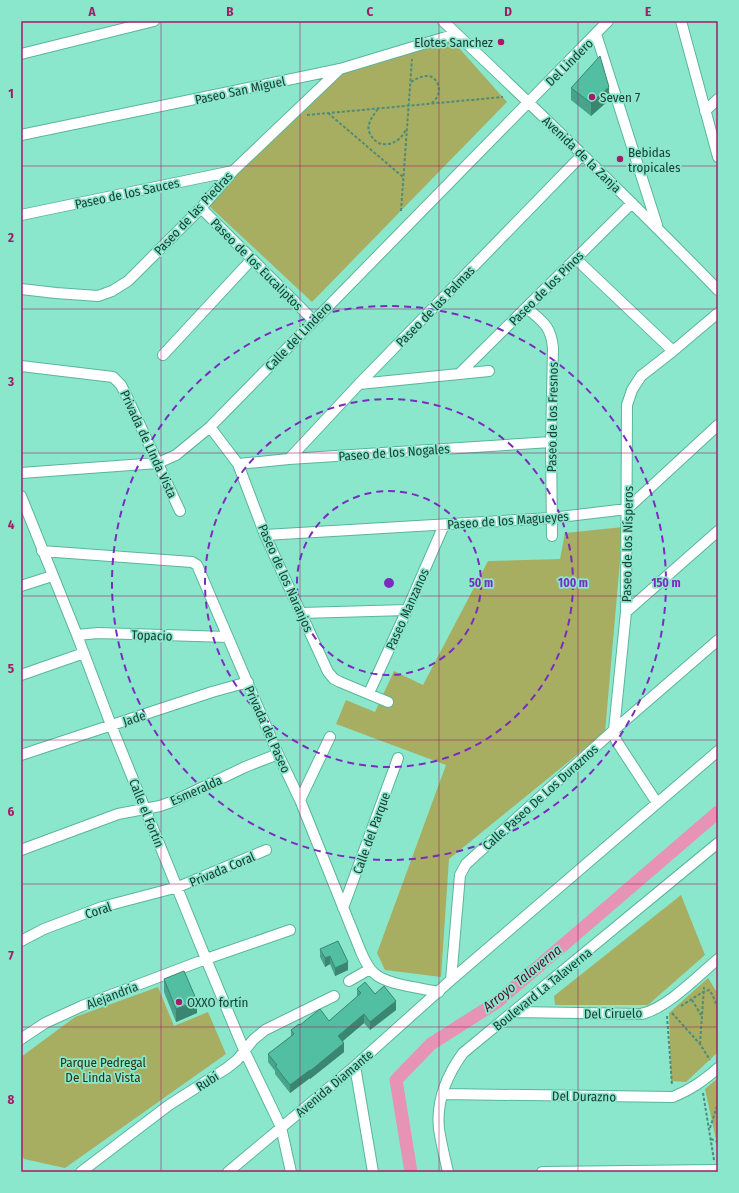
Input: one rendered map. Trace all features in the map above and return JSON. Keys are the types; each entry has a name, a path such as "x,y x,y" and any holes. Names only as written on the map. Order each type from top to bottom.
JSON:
{"street":[{"path":"21,54 154,21"},
{"name":"Avenida de la Zanja","path":"443,21 529,102 657,227 718,290"},
{"name":"Del Lindero","path":"529,102 608,21"},
{"path":"681,21 718,157"},
{"name":"Paseo San Miguel","path":"21,135 340,69 456,34"},
{"path":"596,34 657,227"},
{"name":"Paseo de las Piedras","path":"21,289 98,296 112,291 128,281 201,208 233,171 340,69"},
{"path":"705,111 718,99"},
{"name":"Calle del Lindero","path":"21,473 158,463 176,455 210,427 529,102"},
{"name":"Paseo de las Palmas","path":"289,459 359,384 582,155"},
{"name":"Paseo de los Sauces","path":"21,215 233,171"},
{"name":"Paseo de los Pinos","path":"460,373 632,203"},
{"name":"Paseo de los Eucaliptos","path":"201,208 314,320"},
{"path":"163,355 252,259"},
{"path":"576,259 674,351"},
{"name":"Paseo de los Fresnos","path":"527,308 548,329 552,336 553,348 550,442 552,536"},
{"name":"Paseo de los Nísperos","path":"657,803 616,740 614,730 626,612 627,406 632,390 642,376 718,313"},
{"name":"Privada de LInda Vista","path":"21,366 113,377 121,385 128,397 180,511"},
{"path":"359,384 489,371"},
{"path":"627,509 718,425"},
{"name":"Paseo de los Naranjos","path":"210,427 238,464 265,535 328,672 334,679 388,702"},
{"name":"Paseo de los Nogales","path":"238,464 289,459 550,442"},
{"name":"Calle el Fortín","path":"21,496 25,516 42,551 77,635 111,725 206,959 244,1050 281,1127 291,1172"},
{"name":"Paseo de los Magueyes","path":"265,535 551,518 627,509"},
{"name":"Paseo Manzanos","path":"369,693 444,525"},
{"path":"626,612 718,531"},
{"name":"Privada del Paseo","path":"42,551 194,563 198,568 278,754 300,800 361,952 370,969 382,979 439,992"},
{"path":"21,586 52,576"},
{"path":"301,613 407,610"},
{"name":"Topacio","path":"77,635 98,633 228,637"},
{"name":"Calle Paseo De Los Duraznos","path":"451,980 460,875 466,864 614,730 718,640"},
{"path":"21,675 84,653"},
{"name":"Jade","path":"21,755 212,692 248,682"},
{"path":"300,800 330,737"},
{"path":"439,992 451,980 718,751"},
{"name":"Esmeralda","path":"21,850 118,814 160,806 174,801 278,754"},
{"name":"Calle del Parque","path":"343,908 398,758"},
{"name":"Boulevard La Talaverna","path":"448,1172 439,1128 439,1107 442,1094 452,1068 463,1053 718,843"},
{"name":"Privada Coral","path":"178,887 266,850"},
{"name":"Coral","path":"21,941 44,929 102,907 178,887"},
{"name":"Alejandria","path":"21,1039 45,1023 82,1006 206,959 290,930"},
{"name":"Del Ciruelo","path":"514,1012 641,1014 653,1011 667,1002 718,959"},
{"path":"350,981 370,969"},
{"name":"Avenida Diamante","path":"228,1172 355,1066 439,992"},
{"name":"Rubí","path":"80,1172 169,1105 228,1068 237,1060 244,1050 266,1030 334,996"},
{"path":"355,1066 373,1172"},
{"name":"Del Durazno","path":"442,1094 673,1097 688,1091 702,1082 717,1069"},
{"path":"542,1172 717,1170"}],"path":[{"path":"401,211 413,56"},
{"path":"410,83 424,76 429,76 436,80 438,95 431,104"},
{"path":"304,115 503,97"},
{"path":"378,108 370,119 369,125 371,135 378,143 388,144 400,139 407,128"},
{"path":"327,113 403,177"},
{"path":"700,1044 705,970"},
{"path":"685,987 702,1016"},
{"path":"667,1016 703,992 709,990 718,1008"},
{"path":"667,1002 673,1097"},
{"path":"672,1013 700,1044 717,1069"},
{"path":"702,1082 717,1170"},
{"path":"709,1130 718,1103"},
{"path":"711,1139 718,1142"}],"green space":[{"path":"451,39 507,102 312,302 207,204 342,70"},
{"path":"623,527 605,732 449,859 441,977 385,970 377,953 446,765 336,724 346,700 375,712 394,671 423,685 488,561 560,559 565,533"},
{"path":"681,895 705,955 648,1005 555,1005 554,996"},
{"path":"708,978 718,994 718,1052 686,1082 671,1081 669,1013"},
{"name":"Parque Pedregal De Linda Vista","path":"158,987 174,1026 208,1012 226,1054 65,1168 24,1159 21,1153 21,1057 75,1017"},
{"path":"718,1078 718,1149 705,1089"}],"building":[{"path":"600,56 609,87 591,103 571,88"},
{"path":"338,941 348,962 335,968 330,956 325,958 320,949"},
{"path":"184,971 197,1001 176,1009 164,979"},
{"path":"365,982 375,994 384,986 396,1001 370,1022 364,1014 338,1036 344,1043 310,1071 290,1085 275,1066 277,1065 268,1054 294,1034 291,1030 299,1024 300,1025 320,1009 329,1021 361,993 357,989"}],"waterway":[{"name":"Arroyo Talaverna","path":"411,1172 396,1080 431,1044 497,1002 718,812"}],"place":[{"name":"Elotes Sanchez","path":"501,42"},
{"name":"Seven 7","path":"592,97"},
{"name":"Bebidas tropicales","path":"620,159"},
{"name":"OXXO fortín","path":"179,1002"}]}
